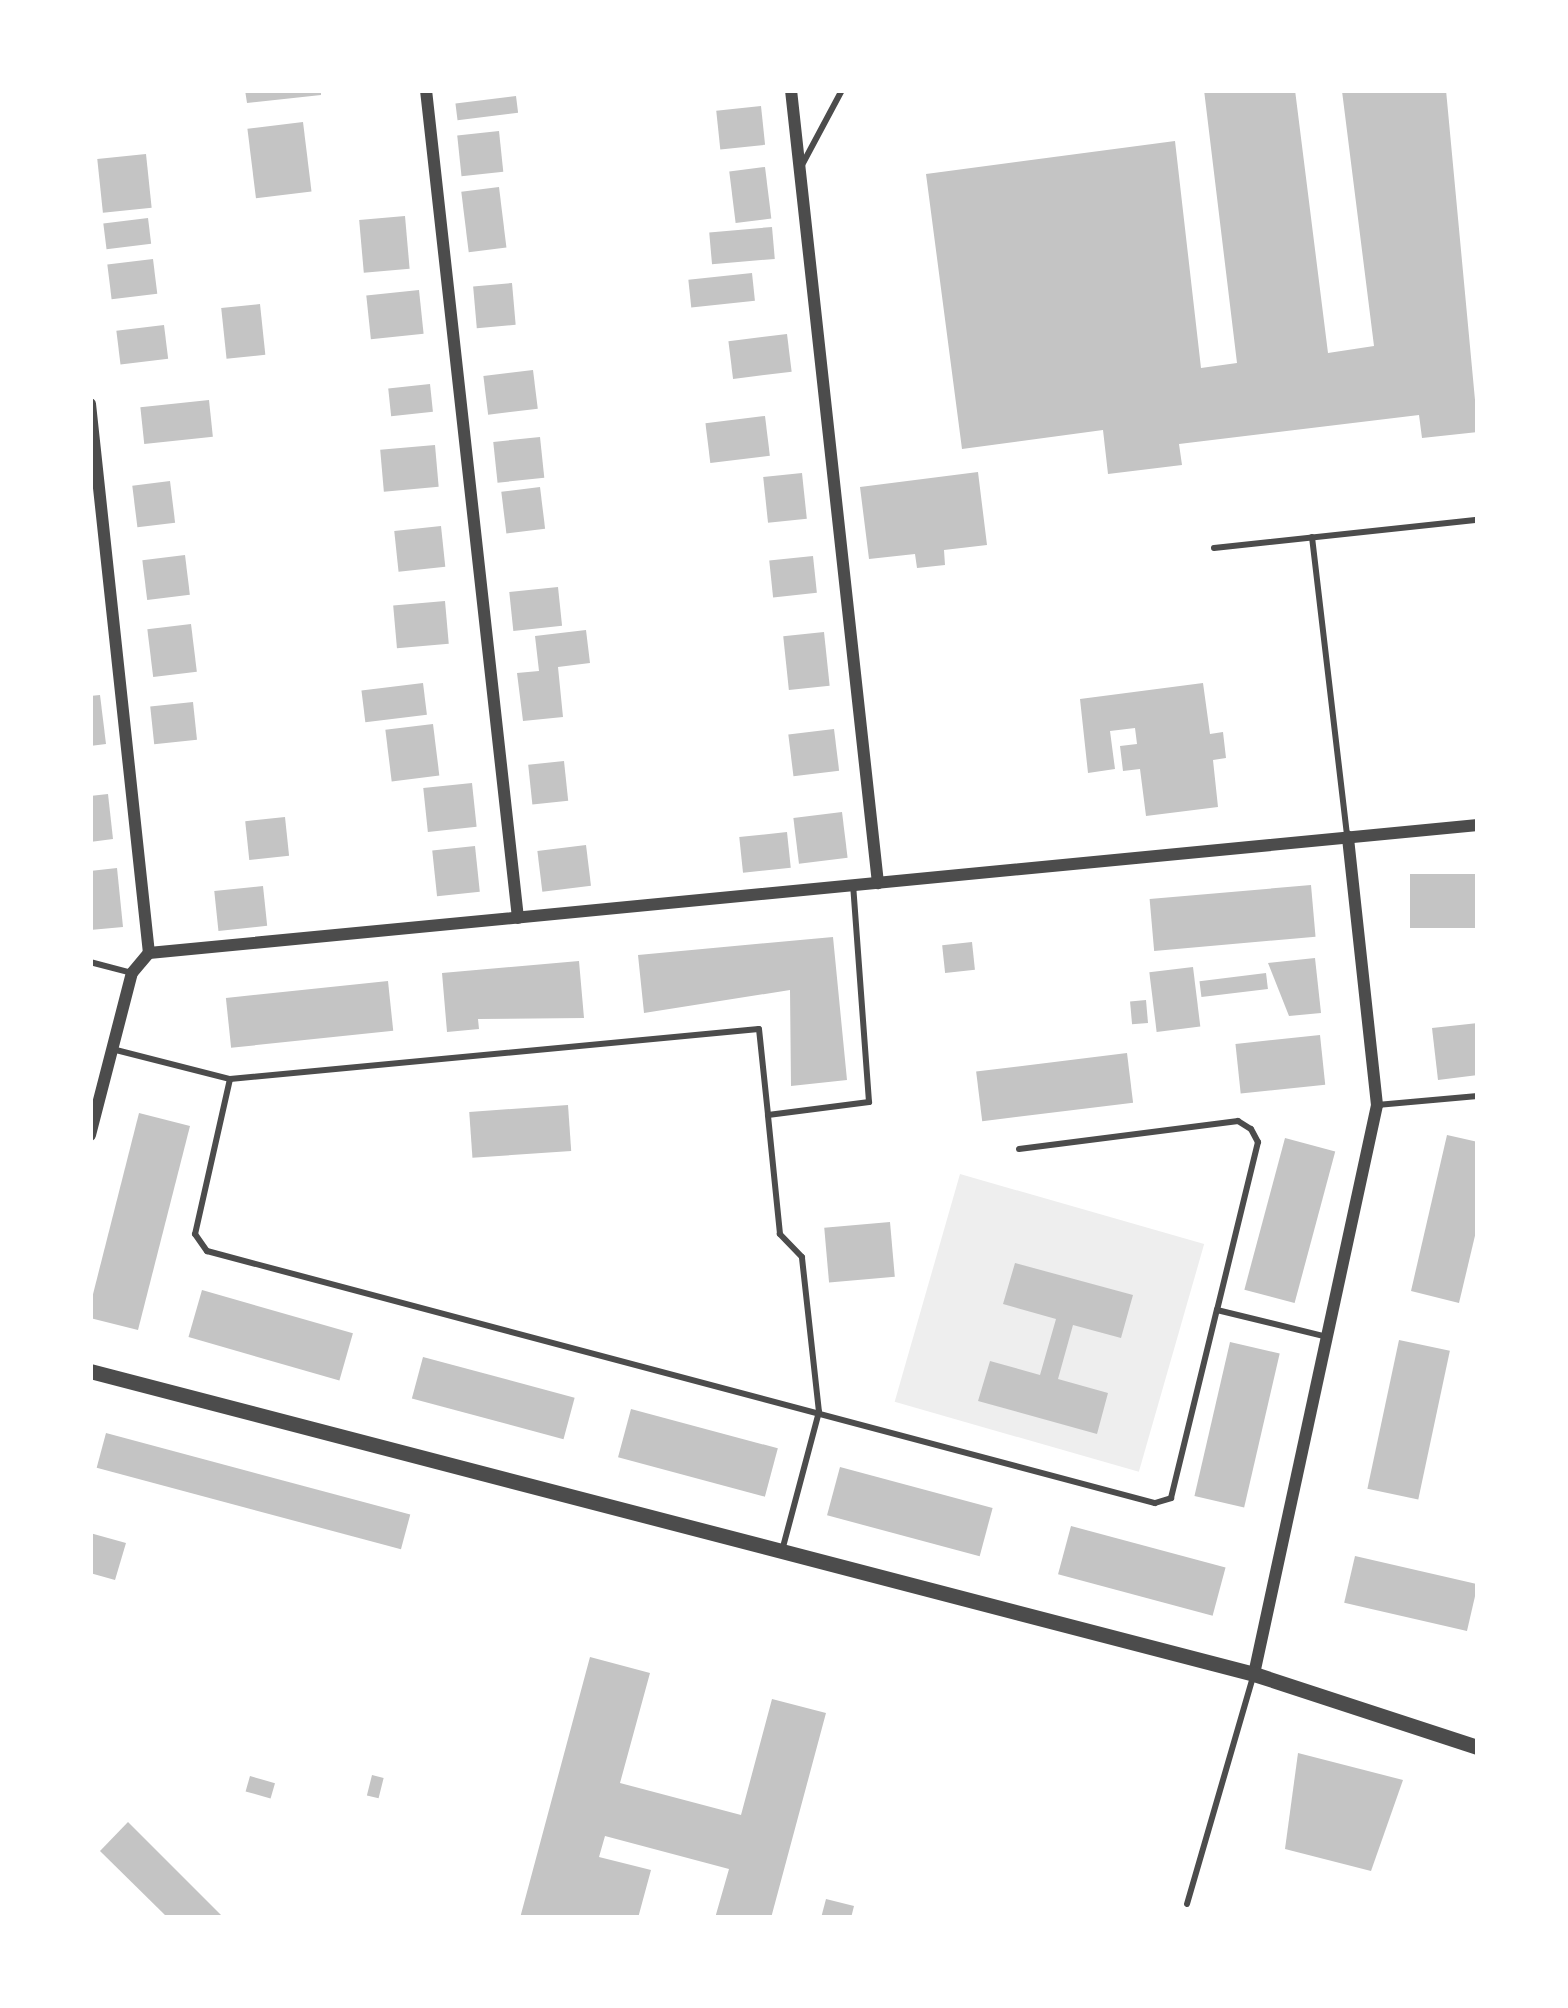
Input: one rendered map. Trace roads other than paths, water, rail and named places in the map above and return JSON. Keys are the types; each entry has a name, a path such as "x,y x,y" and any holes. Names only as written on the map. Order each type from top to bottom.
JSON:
{"street":[{"path":"426,90 518,918"},
{"path":"791,90 878,883"},
{"path":"90,404 149,953 132,974 90,1135"},
{"path":"149,953 1478,825"},
{"path":"1254,1674 1377,1105 1348,837"},
{"path":"90,1371 1254,1674 1478,1747"}],"lane":[{"path":"797,174 842,90"},
{"path":"1214,548 1478,520"},
{"path":"1312,537 1348,837"},
{"path":"768,1115 869,1102 853,885"},
{"path":"90,962 132,974"},
{"path":"111,1048 230,1078 759,1029 780,1234 802,1257 819,1412 782,1551"},
{"path":"230,1078 195,1234 207,1251 1164,1504 1258,1142 1251,1129 1238,1121 1018,1149"},
{"path":"1377,1105 1478,1096"},
{"path":"1217,1310 1327,1337"},
{"path":"1187,1904 1254,1674"}]}
